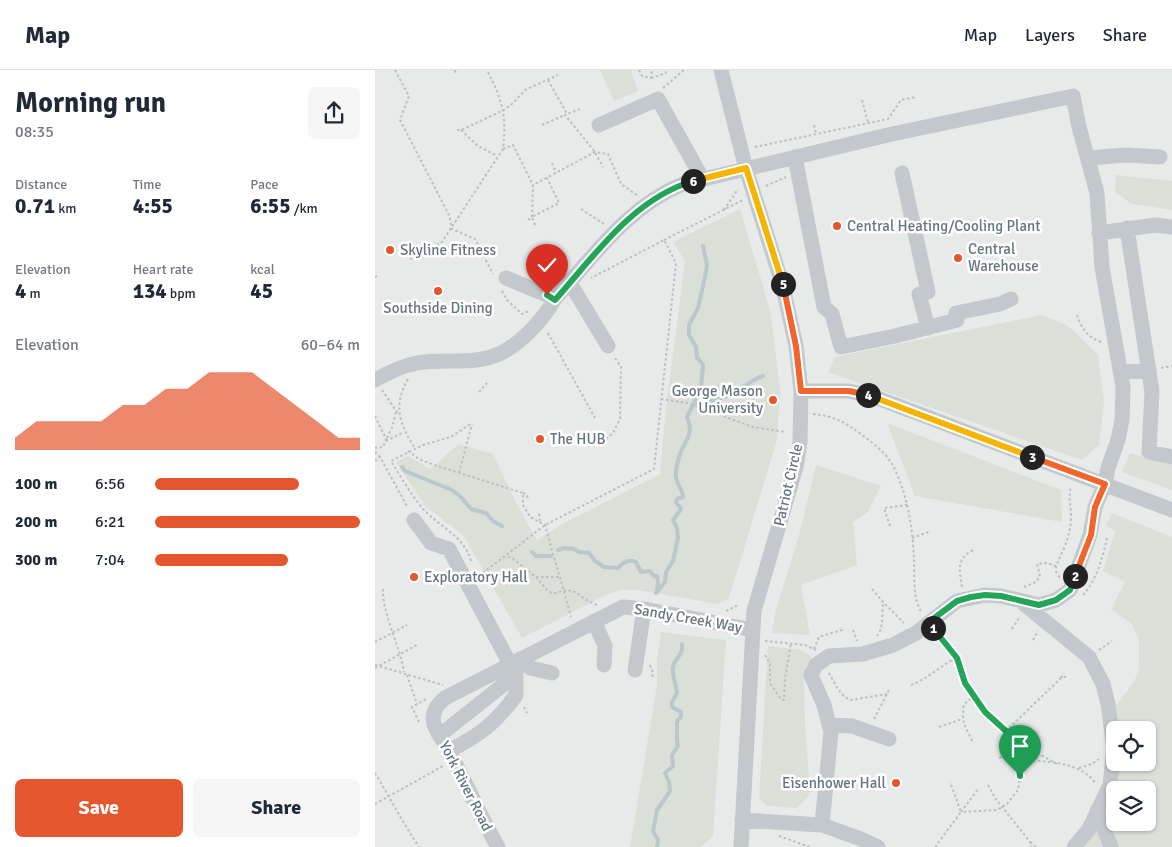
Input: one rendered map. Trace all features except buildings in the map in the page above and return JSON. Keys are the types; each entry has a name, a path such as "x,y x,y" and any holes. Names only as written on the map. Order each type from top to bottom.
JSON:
{"street":[{"name":"Patriot Circle","path":"721,70 746,168 782,283 796,346 801,391 796,467 753,611 741,847"},
{"path":"375,380 400,367 418,363 467,361 500,354 521,339 547,314 555,300 630,216 660,194 683,184 746,168 1073,96 1097,193 1102,267 1123,387 1122,420 1105,484 1095,507 1091,535 1070,590 1056,600 1039,605 1001,596 985,595 963,599 957,601 915,633 893,645 863,654 829,656 819,654 811,675 824,705 831,732 822,825"},
{"path":"599,125 658,100 702,178"},
{"path":"1087,158 1126,155 1160,157"},
{"path":"795,157 824,307 833,314 841,347 929,328 957,320 956,313 1000,304 1011,299"},
{"path":"902,173 928,292 919,294 929,328"},
{"path":"1099,233 1155,225 1172,227"},
{"path":"1127,228 1149,370 1151,392 1149,452 1172,457"},
{"path":"506,278 555,300"},
{"path":"570,283 608,346"},
{"path":"1120,372 1149,370"},
{"path":"801,391 849,391 871,396 1172,510"},
{"path":"414,520 431,543 449,550 515,662 517,695 493,723 473,738 449,751"},
{"path":"1019,600 1089,657 1103,684 1111,721"},
{"name":"Sandy Creek Way","path":"437,730 433,714 436,706 445,698 623,608 644,609 753,630"},
{"path":"635,670 644,609"},
{"path":"594,621 605,646 604,665"},
{"path":"515,662 552,673"},
{"path":"437,730 508,681 515,662"},
{"path":"829,725 852,726 889,739"},
{"name":"York River Road","path":"437,730 498,847"},
{"path":"1074,847 1089,829 1109,785 1111,771"},
{"path":"1099,807 1111,847"},
{"path":"742,820 822,825 877,847"}],"path":[{"path":"395,70 409,96 400,120 449,215 452,229"},
{"path":"454,72 458,70"},
{"path":"487,70 499,93 504,110 505,132 503,149"},
{"path":"639,70 644,77 651,78 666,72 665,70"},
{"path":"651,78 653,71 657,70"},
{"path":"658,100 659,92 684,70"},
{"path":"497,156 477,146 459,130 504,110 525,90 558,75"},
{"path":"548,80 566,114 595,152 603,167"},
{"path":"750,148 888,119 901,100 916,97"},
{"path":"862,100 869,123"},
{"path":"541,125 580,109"},
{"path":"814,125 816,134"},
{"path":"410,259 442,242 497,156 503,149 513,145 533,185 532,217 535,225"},
{"path":"533,185 595,152 608,154 621,184 640,197"},
{"path":"552,163 557,173"},
{"path":"761,189 798,173"},
{"path":"528,220 559,203 547,178"},
{"path":"724,210 740,185"},
{"path":"586,281 745,199"},
{"path":"581,209 609,226"},
{"path":"452,229 475,239"},
{"path":"475,571 479,577 533,532 654,469 676,263 664,240"},
{"path":"1077,314 1083,329 1089,336 1102,342 1109,341"},
{"path":"546,328 595,418"},
{"path":"606,439 618,426 620,419 621,367 608,346"},
{"path":"411,374 400,396 399,407 405,432 415,448"},
{"path":"479,392 487,383"},
{"path":"375,390 382,390 400,416"},
{"path":"661,399 691,404 753,427 788,433"},
{"path":"375,448 383,447 392,428 396,412"},
{"path":"813,414 838,418 877,447 891,462 901,483 907,505 915,559 915,586 918,607 957,658 965,683 985,712 1006,731 1057,764"},
{"path":"375,416 386,440"},
{"path":"459,473 472,423 451,438 415,448 391,461 423,509 461,541 473,565"},
{"path":"386,440 405,432"},
{"path":"408,451 419,459 526,494 529,500"},
{"path":"375,452 381,457 414,520"},
{"path":"375,461 381,457"},
{"path":"1061,580 1056,572 1056,566 1066,547 1071,518 1068,494 1071,484"},
{"path":"523,493 523,505 530,518 540,521 545,525 573,623"},
{"path":"890,526 884,508 907,505"},
{"path":"539,514 540,521"},
{"path":"912,538 931,531"},
{"path":"963,599 961,559 973,550"},
{"path":"503,557 511,557 537,577 553,594 564,590 583,595 588,601 596,605 604,604"},
{"path":"1019,600 1015,590 1036,582 1040,576 1037,564 1047,563 1056,566"},
{"path":"537,577 559,577"},
{"path":"383,588 383,598 405,673 417,704"},
{"path":"872,588 883,602 915,633"},
{"path":"876,637 881,632 883,602"},
{"path":"726,611 736,606 737,608"},
{"path":"375,642 407,625"},
{"path":"845,629 819,637 819,654 836,686 846,698 851,700 887,694"},
{"path":"853,630 858,644"},
{"path":"765,641 805,645 819,654"},
{"path":"764,653 770,664 770,683 781,699 784,700 785,679 791,643"},
{"path":"376,666 417,645"},
{"path":"911,685 917,683 942,665 957,658"},
{"path":"376,666 447,686"},
{"path":"1006,731 1061,678 1063,673"},
{"path":"1061,678 1069,676"},
{"path":"872,724 890,688"},
{"path":"959,705 964,704 974,696"},
{"path":"964,704 962,719 972,741"},
{"path":"939,727 962,719"},
{"path":"961,812 997,810 1003,807 1018,790 1020,776 1018,759 1006,731"},
{"path":"999,758 1016,751"},
{"path":"1079,768 1092,764 1106,754"},
{"path":"1018,759 1079,768 1090,775 1096,785 1099,807"},
{"path":"375,773 419,847"},
{"path":"950,782 961,812"},
{"path":"988,785 1030,842 1036,847"},
{"path":"935,847 979,788"},
{"path":"779,836 810,847"},
{"path":"1030,842 1031,847"}],"shaded area":[{"name":"George Mason University","path":"375,70 1172,70 1172,847 375,847"},
{"path":"600,70 631,70 638,91 614,101"},
{"path":"1116,175 1172,181 1172,210 1132,204 1115,192"},
{"path":"740,209 770,310 780,388 777,440 729,598 718,604 637,590 621,590 606,595 522,638 463,535 425,506 396,462 408,456 430,469 459,444 493,454 515,501 537,540 559,526 660,474 666,408 685,261 673,242"},
{"path":"1042,315 1067,325 1098,355 1104,401 1099,445 1082,460 828,372 835,357"},
{"path":"887,423 1061,490 1062,522 915,496"},
{"path":"1130,453 1172,465 1172,490 1122,472"},
{"path":"816,465 881,486 867,513 853,522 857,565 801,585 810,635 772,633 776,609 799,536"},
{"path":"1112,513 1172,537 1172,847 1084,847 1106,794 1106,831 1156,831 1156,781 1112,781 1116,771 1156,771 1156,721 1118,721 1116,706 1134,682 1139,669 1139,640 1132,624 1111,609 1125,582 1103,571 1115,531 1106,526"},
{"path":"661,632 726,640 713,837 700,847 630,847 657,685 657,660"},
{"path":"768,646 801,650 812,657 804,679 810,794 797,808 768,806 759,798"}],"waterway":[{"path":"656,593 665,582 666,572 673,561 678,538 677,528 673,520 681,509 676,502 677,499 683,497 676,479 676,470 681,451 689,433 690,426 687,417 701,388 703,365 697,357 696,347 689,335 689,325 698,308 705,277 707,265 703,246"},
{"path":"694,403 708,402 721,398 763,376"},
{"path":"402,467 405,471 452,490 471,509 486,513 493,521 502,526"},
{"path":"558,550 564,548 589,553 595,561 604,567 618,568 626,562 636,562 641,572 650,571 654,576 657,576 657,592"},
{"path":"532,552 536,556 551,556"},
{"path":"657,847 658,840 653,831 657,810 670,791 665,773 673,766 672,755 678,746 677,721 681,717 681,712 672,707 672,702 677,693 673,667 681,652 682,644"}],"place":[{"name":"Central Heating/Cooling Plant","path":"837,226"},
{"name":"Skyline Fitness","path":"390,250"},
{"name":"Central Warehouse","path":"958,258"},
{"name":"Southside Dining","path":"438,291"},
{"name":"George Mason University","path":"773,400"},
{"name":"The HUB","path":"540,439"},
{"name":"Exploratory Hall","path":"414,577"},
{"name":"Eisenhower Hall","path":"896,783"}],"route":[{"path":"547,295 555,300 617,229 641,207 660,194 702,178 746,168 782,283 796,346 801,391 849,391 871,396 1105,484 1095,507 1091,535 1070,590 1056,600 1039,605 1001,596 985,595 971,597 957,601 929,622 957,658 965,683 985,712 1006,731 1018,755 1020,776"}]}
